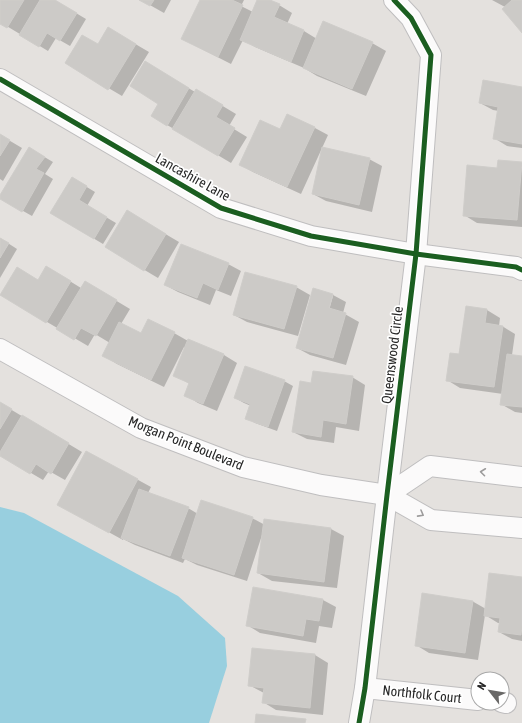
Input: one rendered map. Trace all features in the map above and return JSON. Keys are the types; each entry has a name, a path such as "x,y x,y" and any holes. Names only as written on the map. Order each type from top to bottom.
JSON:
{"street":[{"name":"Queenswood Circle","path":"359,723 365,688 416,254 431,56 411,18 394,0"},
{"name":"Lancashire Lane","path":"0,79 221,208 311,236 416,254 516,267 522,270"},
{"name":"Morgan Point Boulevard","path":"0,349 141,428 243,467 321,485 387,495 431,520 522,528"},
{"path":"387,495 430,466 522,477"},
{"name":"Northfolk Court","path":"365,688 470,699"}],"water":[{"path":"0,507 24,513 178,596 225,638 227,666 209,723 0,723"}],"building":[{"path":"0,0 24,0 7,28 0,24"},
{"path":"40,0 55,0 77,13 60,41 47,33 39,47 19,35"},
{"path":"139,0 154,0 150,6"},
{"path":"200,0 232,0 243,5 218,57 181,39"},
{"path":"257,0 270,0 280,4 274,17 304,30 291,62 240,40"},
{"path":"512,0 522,0 522,33 502,9"},
{"path":"323,21 373,42 352,89 303,68"},
{"path":"108,27 136,44 108,90 65,63 82,35 98,44"},
{"path":"145,61 189,88 167,126 151,116 158,104 130,86"},
{"path":"483,80 522,87 522,144 493,139 498,107 479,103"},
{"path":"196,89 223,105 216,117 235,128 218,156 172,129"},
{"path":"287,114 315,127 287,187 239,165 260,120 280,129"},
{"path":"0,134 10,140 0,156"},
{"path":"29,147 45,157 36,169 44,173 22,212 0,199 0,195"},
{"path":"322,147 370,158 359,205 312,194"},
{"path":"498,160 522,162 517,220 463,216 467,165 497,168"},
{"path":"72,177 87,186 79,200 107,217 94,239 50,213"},
{"path":"127,210 166,234 144,271 105,247"},
{"path":"0,238 9,243 0,258"},
{"path":"181,244 229,263 218,290 203,283 197,298 164,285"},
{"path":"46,266 71,281 46,323 0,295 17,267 38,280"},
{"path":"245,272 297,286 284,329 233,315"},
{"path":"85,281 117,300 96,336 81,328 74,340 56,329"},
{"path":"313,288 333,294 329,308 346,313 333,358 296,348"},
{"path":"466,306 487,309 485,323 503,326 494,387 446,381 450,353 459,354"},
{"path":"148,319 175,332 151,380 102,356 119,322 141,333"},
{"path":"188,339 224,354 203,404 184,396 189,383 173,376"},
{"path":"507,354 522,356 522,407 500,405"},
{"path":"245,366 285,380 268,427 245,419 250,404 234,398"},
{"path":"313,371 353,376 346,424 323,420 321,437 292,432 300,381 311,383"},
{"path":"0,402 12,409 0,429"},
{"path":"22,415 69,443 51,474 36,464 30,474 0,456 0,452"},
{"path":"86,451 138,479 109,533 57,505"},
{"path":"139,489 189,507 170,556 121,538"},
{"path":"201,500 253,517 234,575 182,558"},
{"path":"264,519 331,528 324,582 257,573"},
{"path":"489,573 522,577 521,635 498,632 500,618 484,616"},
{"path":"253,587 323,599 319,621 306,619 303,636 246,626"},
{"path":"422,593 473,601 465,653 415,646"},
{"path":"252,648 315,654 310,708 262,703 264,688 248,686"},
{"path":"256,714 306,719 305,723 255,723"}],"cycle path":[{"path":"359,723 365,688 416,254 431,55 411,18 394,0"},
{"path":"0,79 221,208 311,236 416,254 516,267 522,270"}]}
